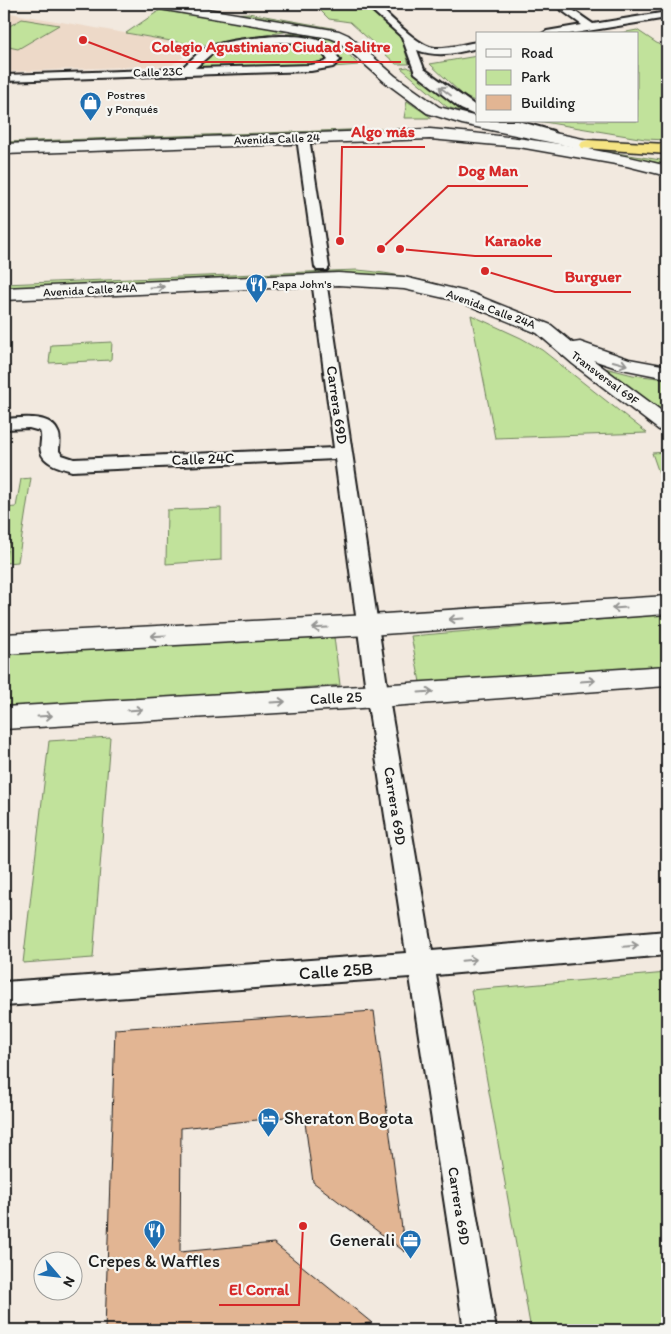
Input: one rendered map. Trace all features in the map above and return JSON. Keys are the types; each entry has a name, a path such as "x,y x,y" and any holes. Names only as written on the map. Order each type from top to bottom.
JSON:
{"highway":[{"path":"588,145 667,149"}],"main road":[{"path":"154,4 250,12 344,28 398,75 410,92"},
{"path":"206,8 338,35 390,78 433,110 476,121"},
{"path":"479,122 588,145"},
{"name":"Avenida Calle 24","path":"4,139 418,125 499,131 667,158"},
{"name":"Avenida Calle 24","path":"4,149 430,134 470,136 596,155 667,171"},
{"name":"Avenida Calle 24A","path":"4,280 321,273 404,283 435,289 464,297 544,329"},
{"name":"Avenida Calle 24A","path":"4,294 321,273"},
{"path":"544,329 571,344 610,360 667,372"},
{"name":"Transversal 69F","path":"544,329 580,360 667,425"},
{"path":"4,644 369,625 667,605"},
{"name":"Calle 25","path":"4,718 378,696 667,676"}],"street":[{"path":"370,4 421,48 446,50 476,45"},
{"path":"558,4 591,30 667,15"},
{"path":"569,32 667,22"},
{"path":"407,36 419,71 465,106 476,112"},
{"name":"Calle 23C","path":"4,78 311,68 329,65 334,60 332,54 324,47 307,40 285,38 215,49 207,52 185,71"},
{"path":"417,66 420,62 430,58 476,51"},
{"path":"508,122 588,145"},
{"name":"Carrera 69D","path":"303,138 378,696 480,1330"},
{"name":"Calle 24C","path":"4,424 28,423 44,426 51,435 50,452 56,460 72,465 344,453"},
{"name":"Calle 25B","path":"4,994 420,964 667,943"}],"shaded area":[{"path":"4,12 199,46 172,65 4,72"}],"green space":[{"path":"314,4 363,4 401,37 409,64 396,64 350,22 329,19"},
{"path":"163,8 296,30 199,46 126,33"},
{"path":"248,13 332,28 344,33 227,14"},
{"path":"22,19 59,25 18,49 4,46 4,29"},
{"path":"637,30 667,50 667,140 645,139 544,122 638,122 638,32 626,32"},
{"path":"286,34 311,34 328,38 342,48 359,65 332,67 339,62 339,58 326,47 309,38"},
{"path":"285,40 312,44 329,58 322,65 203,69 197,65 216,51"},
{"path":"476,56 476,102 465,97 430,64"},
{"path":"408,67 464,112 447,107 401,68"},
{"path":"407,101 432,118 404,118"},
{"path":"413,129 486,134 667,161 667,164 491,136 183,140 4,146 4,142"},
{"path":"357,270 411,278 464,292 434,286 172,282 4,290 4,284"},
{"path":"471,315 542,350 647,433 495,438"},
{"path":"112,342 111,360 49,363 51,345"},
{"path":"593,365 633,375 667,379 667,418"},
{"path":"667,452 667,496 652,453"},
{"path":"31,478 18,562 5,563 10,534 4,534 4,508 16,507 21,479"},
{"path":"221,508 221,560 166,564 167,510"},
{"path":"667,614 667,666 420,682 411,636"},
{"path":"334,637 340,685 4,709 4,654"},
{"path":"110,737 93,958 23,963 49,741"},
{"path":"667,973 667,1330 531,1330 471,990"}],"building":[{"path":"374,1011 405,1252 313,1182 304,1115 181,1128 180,1252 274,1243 372,1323 289,1330 105,1330 115,1029"}],"place":[{"name":"Colegio Agustiniano Ciudad Salitre","path":"83,40"},
{"name":"Postres y Ponqués","path":"91,121"},
{"name":"Algo más","path":"340,241"},
{"name":"Dog Man","path":"381,249"},
{"name":"Karaoke","path":"400,249"},
{"name":"Burguer","path":"485,271"},
{"name":"Papa John's","path":"256,303"},
{"name":"Sheraton Bogota","path":"268,1137"},
{"name":"El Corral","path":"303,1226"},
{"name":"Crepes & Waffles","path":"154,1250"},
{"name":"Generali","path":"411,1259"}]}
